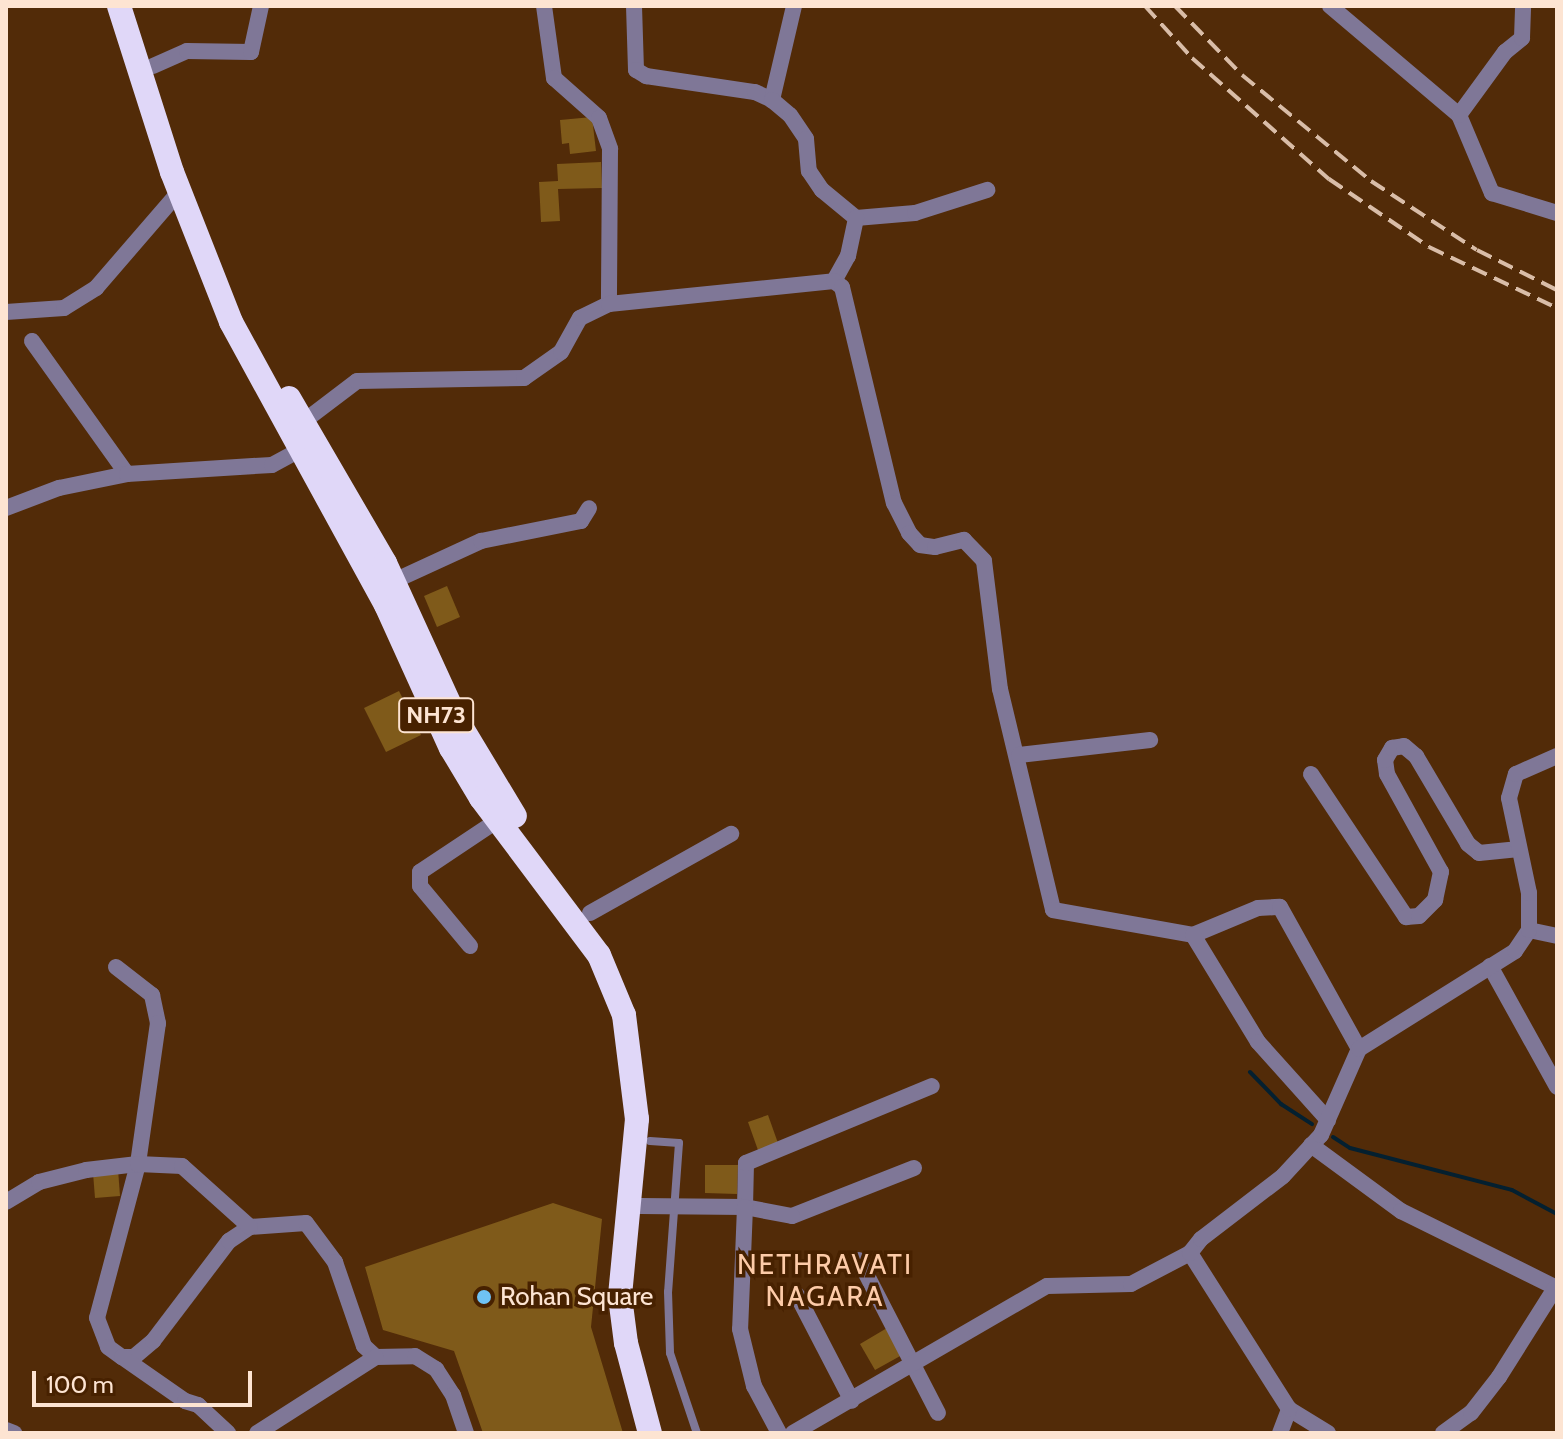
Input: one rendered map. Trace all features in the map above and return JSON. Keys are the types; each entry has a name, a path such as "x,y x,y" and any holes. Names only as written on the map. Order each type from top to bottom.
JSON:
{"highway":[{"name":"NH73","path":"119,6 179,192 231,322 307,438 394,581 487,777 590,913 612,948 639,1011 647,1055 650,1141 640,1206 636,1296 641,1340 667,1433"},
{"name":"NH73","path":"135,6 153,66 242,308 307,438 451,748 498,820 599,955 624,1015 637,1119 620,1297 626,1343 650,1433"}],"street":[{"path":"153,66 187,51 251,52 261,6"},
{"path":"544,6 554,78 599,118 610,149 609,304"},
{"path":"634,6 636,70 646,76 755,92 772,100 790,115 806,139 809,171 822,190 856,218 915,213 987,190"},
{"path":"772,100 794,6"},
{"path":"1330,6 1459,115 1492,193 1557,213"},
{"path":"1459,115 1505,52 1522,38 1523,6"},
{"path":"6,312 64,308 96,288 179,192"},
{"path":"834,281 848,256 856,218"},
{"path":"6,508 59,488 127,474 237,471 272,465 307,438 357,381 524,378 561,352 580,318 609,304 834,281 842,287 894,503 909,533 920,545 964,540 984,561 992,646 1053,910 1059,915 1167,926 1193,935 1258,1042 1328,1120"},
{"path":"32,341 127,474"},
{"path":"394,581 481,541 581,521 589,508"},
{"path":"1019,755 1150,740"},
{"path":"1311,774 1406,917 1419,916 1435,900 1441,872 1387,774 1385,760 1392,748 1404,746 1416,756 1468,844 1479,853 1519,849"},
{"path":"793,1433 1047,1286 1131,1284 1190,1253 1311,1145 1328,1120 1359,1049 1515,951 1529,930 1509,798 1516,774 1557,756"},
{"path":"470,946 420,886 420,872 498,820"},
{"path":"590,913 731,834"},
{"path":"1193,935 1258,908 1280,907 1359,1049"},
{"path":"1529,930 1557,936"},
{"path":"1490,966 1557,1087"},
{"path":"116,967 152,995 158,1023 138,1164 97,1318 100,1335 122,1357 185,1401 198,1405 228,1433"},
{"path":"779,1433 754,1386 740,1329 746,1163 932,1086"},
{"path":"1311,1145 1401,1211 1556,1288 1499,1377 1471,1413 1443,1433"},
{"path":"6,1202 39,1182 138,1164 182,1166 250,1227"},
{"path":"640,1206 745,1207 792,1216 914,1168"},
{"path":"122,1357 134,1357 153,1341 229,1241 250,1227 306,1223 318,1234 358,1317 364,1346 376,1357"},
{"path":"1190,1253 1289,1409 1328,1433"},
{"path":"859,1260 938,1413"},
{"path":"797,1295 852,1401"},
{"path":"257,1433 376,1357 415,1356 436,1369 453,1395 466,1433"},
{"path":"1280,1433 1289,1409"},
{"path":"6,1430 14,1433"}],"lane":[{"path":"650,1141 679,1143 668,1292 670,1353 697,1433"}],"building":[{"path":"592,117 596,151 570,154 569,143 562,144 560,120"},
{"path":"601,162 602,188 558,189 560,221 541,222 539,182 558,181 557,164"},
{"path":"447,586 460,617 437,627 424,596"},
{"path":"399,691 421,735 386,752 364,708"},
{"path":"768,1115 779,1146 759,1153 748,1122"},
{"path":"705,1165 738,1165 737,1194 705,1193"},
{"path":"118,1169 120,1196 95,1198 93,1173"},
{"name":"Rohan Square","path":"553,1203 602,1219 591,1327 623,1433 483,1433 454,1351 383,1330 365,1267"},
{"path":"887,1328 902,1355 875,1370 860,1344"}],"waterway":[{"path":"1250,1072 1281,1104 1312,1124"},
{"path":"1333,1137 1350,1148 1512,1190 1557,1214"}],"railway":[{"path":"1145,6 1192,58 1329,179 1429,247 1557,308"},
{"path":"1175,6 1242,75 1371,181 1477,250 1557,290"}],"place":[{"name":"Rohan Square","path":"484,1297"}],"district":[{"name":"NETHRAVATI NAGARA","path":"825,1280"}]}
